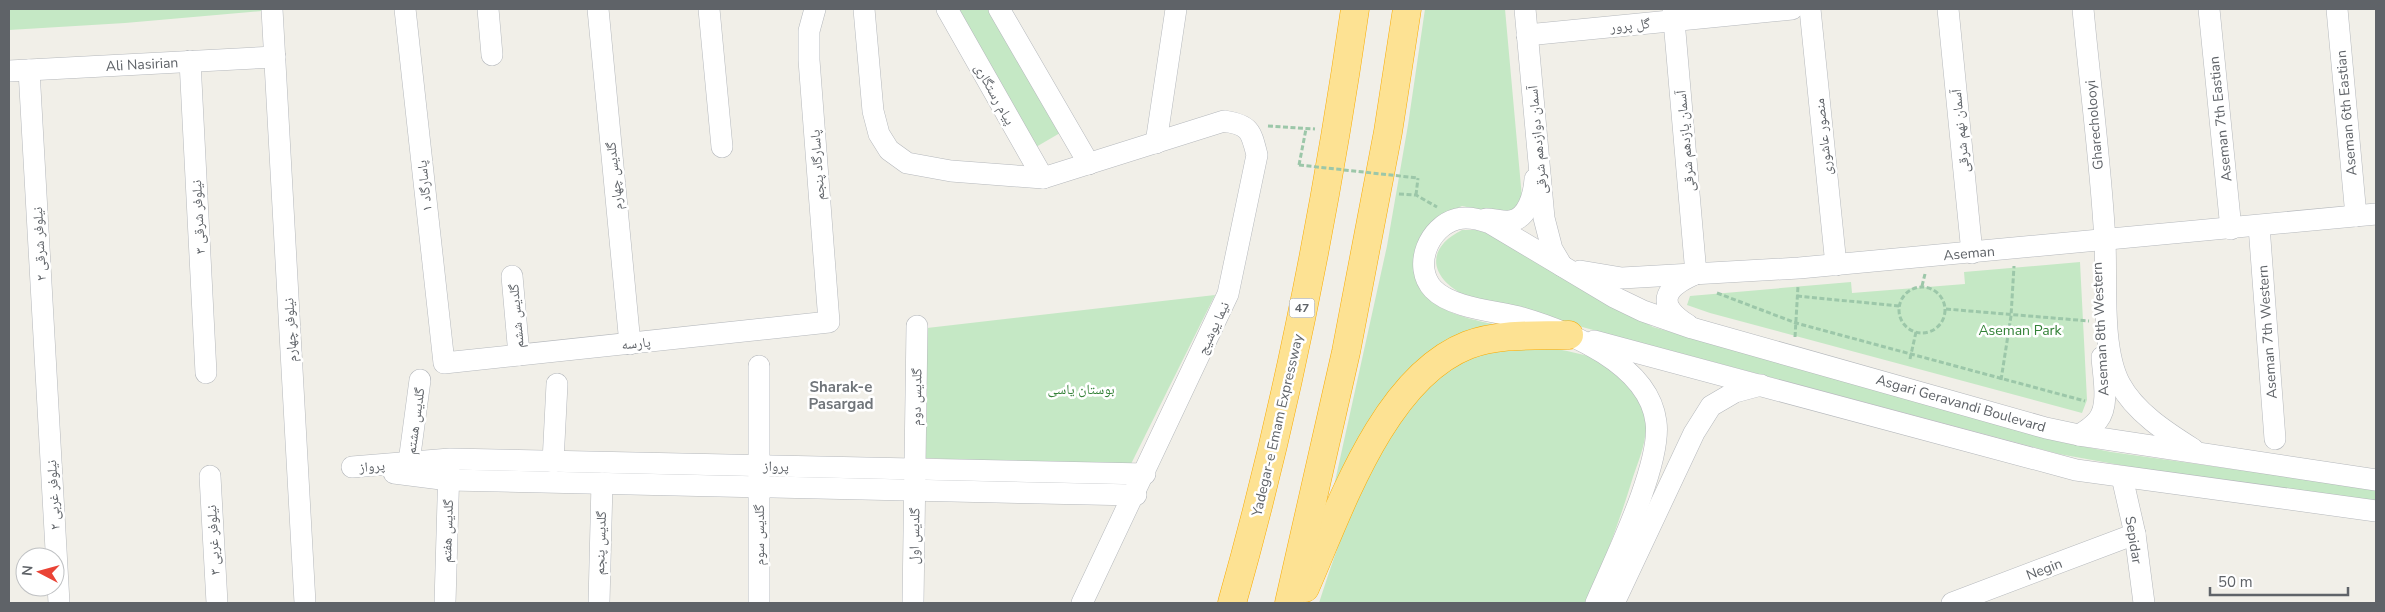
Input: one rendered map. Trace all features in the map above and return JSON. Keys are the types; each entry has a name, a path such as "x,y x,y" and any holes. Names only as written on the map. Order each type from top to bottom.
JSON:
{"highway":[{"path":"1336,9 1338,129"},
{"name":"Yadegar-e Emam Expressway","path":"1232,603 1255,521 1295,345 1338,129 1355,9"},
{"path":"1289,603 1346,352 1388,132 1407,9"},
{"path":"1298,603 1352,483 1390,412 1409,388 1446,357 1467,346 1489,339 1569,335"}],"street":[{"name":"نیلوفر چهارم","path":"272,9 305,603"},
{"name":"پاسارگاد ۱","path":"405,9 444,363"},
{"path":"488,9 492,55"},
{"name":"گلدیس چهارم","path":"598,9 630,344"},
{"path":"709,9 722,147"},
{"name":"پاسارگاد پنجم","path":"815,9 809,31 809,60 829,322"},
{"path":"864,9 873,110 879,134 889,150 907,163 951,172 1044,178 1224,121 1241,124"},
{"name":"پیام رستگاری","path":"948,9 1044,178"},
{"path":"1000,9 1089,164"},
{"path":"1156,143 1176,9"},
{"name":"آسمان دوازدهم شرقی","path":"1525,9 1547,234 1552,249 1563,267"},
{"name":"گل پرور","path":"1527,35 1674,15 1792,9"},
{"name":"منصور عاشوری","path":"1810,9 1836,265"},
{"name":"آسمان نهم شرقی","path":"1948,9 1972,253"},
{"name":"Gharecholooyi","path":"2083,9 2100,241"},
{"name":"Aseman 7th Eastian","path":"2209,9 2231,229"},
{"name":"Aseman 6th Eastian","path":"2337,9 2366,215"},
{"name":"آسمان یازدهم شرقی","path":"1674,15 1696,274"},
{"name":"Ali Nasirian","path":"19,71 275,57"},
{"name":"نیلوفر شرقی ۳","path":"190,61 206,373"},
{"name":"نیلوفر شرقی ۲","path":"19,71 48,418"},
{"name":"نیما یوشیج","path":"1082,603 1136,495 1228,294 1257,155 1252,136 1241,124"},
{"path":"1538,152 1535,184 1530,202 1523,215 1516,220 1508,221 1457,218 1441,226 1430,239 1424,255 1425,273 1433,288 1447,298 1472,307 1520,318 1569,335 2067,467 2122,477 2376,511"},
{"name":"Aseman","path":"1563,267 1622,278 1800,268 2366,215"},
{"name":"Asgari Geravandi Boulevard","path":"1474,218 1490,223 1614,297 1643,311 1692,328 2079,435 2376,480"},
{"name":"Aseman 7th Western","path":"2259,226 2275,439"},
{"name":"Aseman 8th Western","path":"2079,435 2099,419 2105,395 2099,321 2100,241"},
{"name":"Aseman 8th Western","path":"2100,241 2110,353 2120,384 2139,408 2153,421 2201,454"},
{"path":"1692,328 1676,317 1668,305 1667,298 1669,290 1676,283 1696,274"},
{"name":"گلدیس ششم","path":"512,276 519,355"},
{"name":"پارسه","path":"444,363 829,322"},
{"name":"گلدیس دوم","path":"915,480 917,326"},
{"path":"1569,335 1629,372 1643,388 1656,421 1654,458 1596,603"},
{"path":"758,366 760,476"},
{"name":"گلدیس هشتم","path":"409,462 420,380"},
{"path":"553,462 557,384"},
{"path":"1614,603 1694,432 1711,406 1735,392 1762,385"},
{"name":"نیلوفر غربی ۲","path":"48,418 59,603"},
{"name":"پرواز","path":"760,476 602,483 449,470 352,467 409,462 449,470 553,462 760,476 915,480 1136,495"},
{"name":"گلدیس هفتم","path":"444,603 449,470"},
{"name":"پرواز","path":"915,480 1145,474"},
{"name":"نیلوفر غربی ۳","path":"210,476 217,603"},
{"name":"گلدیس سوم","path":"759,603 760,476"},
{"name":"Sepidar","path":"2122,477 2135,534 2144,603"},
{"name":"گلدیس اول","path":"913,603 915,480"},
{"name":"گلدیس پنجم","path":"598,603 602,483"},
{"name":"Negin","path":"1952,603 2135,534"}],"path":[{"path":"1241,124 1306,129 1299,164 1418,178 1416,195"},
{"path":"2001,380 2011,316 2016,249"},
{"path":"1794,355 1800,268"},
{"path":"1922,286 1936,290 1941,296 1946,309 1945,317 1937,328 1930,332 1916,332 1904,325 1899,306 1905,294 1922,286"},
{"path":"1715,292 1796,323 2001,380 2093,403"},
{"path":"1797,296 1899,306"},
{"path":"1946,309 2011,316 2099,321"},
{"path":"1910,359 1916,332"}],"green space":[{"path":"9,9 262,9 262,11 125,23 9,30"},
{"path":"957,9 989,9 1060,133 1036,147"},
{"path":"1425,9 1505,9 1522,198 1517,208 1504,215 1462,206 1437,218 1421,257 1416,276 1421,290 1432,302 1448,311 1486,323 1538,332 1464,338 1332,495 1387,246 1408,125"},
{"path":"1462,230 1477,230 1492,235 1653,327 2061,442 2111,452 2376,489 2376,501 2142,469 2059,454 1466,296 1445,281 1436,263 1437,254 1442,246"},
{"name":"Aseman Park","path":"2080,262 2087,400 2082,413 1710,313 1687,305 1690,296 1851,282 1852,293 1965,284 1964,272"},
{"name":"بوستان یاسی","path":"1215,295 1129,468 926,458 927,328"},
{"path":"1543,346 1594,358 1619,371 1637,398 1646,422 1641,454 1612,541 1587,603 1319,603 1340,540 1368,475 1404,414 1426,389 1460,358 1471,351"}],"district":[{"name":"Sharak-e Pasargad","path":"841,396"}]}
